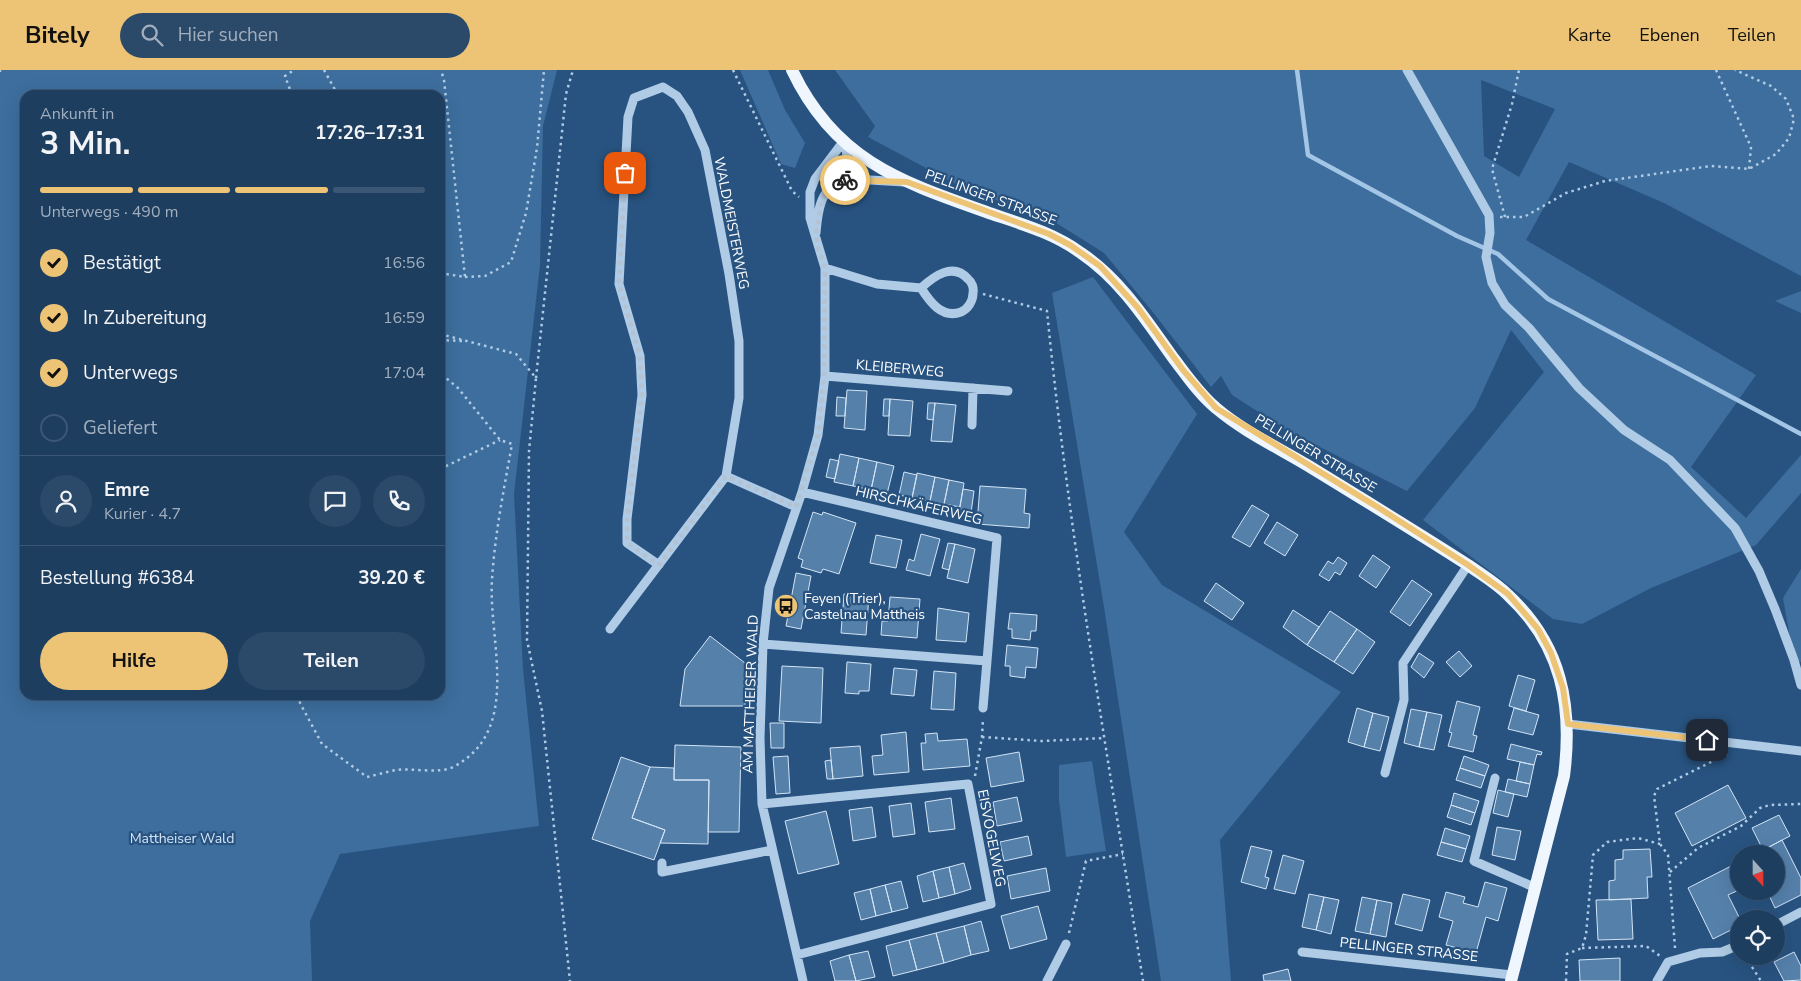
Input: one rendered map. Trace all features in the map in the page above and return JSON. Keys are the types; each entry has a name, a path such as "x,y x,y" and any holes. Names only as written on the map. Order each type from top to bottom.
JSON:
{"main road":[{"name":"PELLINGER STRASSE","path":"792,70 819,116 843,142 877,167 907,182 1038,229 1060,239 1081,252 1114,280 1138,308 1183,370 1216,408 1468,565 1508,594 1541,634 1551,653 1560,678 1568,724 1564,776 1512,978"}],"street":[{"path":"1407,70 1473,189 1489,214 1490,233 1486,257 1492,283 1505,305 1529,328 1579,388 1624,430 1670,460 1735,528 1765,586 1794,660 1801,685"},
{"name":"WALDMEISTERWEG","path":"610,629 659,565 726,476 739,398 739,341 729,274 705,150 688,112 677,96 663,87 634,98 628,117 619,284 640,356 642,395 627,519 627,543 659,565"},
{"path":"808,206 810,192 816,179 843,142"},
{"name":"AM MATTHEISER WALD","path":"816,233 822,199 847,162 847,149 843,142"},
{"path":"830,185 841,180 853,179 907,182"},
{"name":"AM MATTHEISER WALD","path":"803,981 762,804 760,738 763,644 769,588 802,492 818,435 824,376 825,268 818,249 816,233 808,206"},
{"path":"825,268 877,284 921,288 934,277 954,271 967,278 974,292 972,302 965,310 955,314 945,313 936,307 921,288"},
{"name":"KLEIBERWEG","path":"824,376 1008,391"},
{"path":"972,425 973,388"},
{"path":"726,476 796,507"},
{"name":"HIRSCHKÄFERWEG","path":"802,492 996,538 983,708"},
{"path":"1385,773 1404,700 1403,663 1468,565"},
{"path":"763,644 987,661"},
{"path":"1568,724 1801,751"},
{"path":"1494,778 1474,862 1536,888"},
{"name":"EISVOGELWEG","path":"762,804 968,784 991,904 797,954"},
{"path":"662,863 662,872 772,850"},
{"path":"1785,920 1801,912"},
{"path":"1047,981 1066,944"},
{"path":"1657,981 1672,961 1700,953 1722,952 1730,949"},
{"name":"PELLINGER STRASSE","path":"1302,952 1512,978"}],"path":[{"path":"284,70 290,90"},
{"path":"285,76 294,70"},
{"path":"324,70 335,90"},
{"path":"441,70 444,80 465,277"},
{"path":"445,274 465,277 484,276 511,262 526,213 536,148 544,70"},
{"path":"570,981 542,710 527,640 529,451 566,94 573,70"},
{"path":"733,70 792,191 808,206"},
{"path":"1505,218 1492,169 1512,104 1519,70"},
{"path":"1716,70 1751,147 1749,169"},
{"path":"1489,214 1505,218 1524,217 1566,193 1605,181 1711,166 1749,169 1776,154 1789,138 1794,118 1786,99 1771,86 1734,70"},
{"path":"974,292 1047,311 1056,395 1105,738 1143,981"},
{"path":"445,335 516,354 536,378"},
{"path":"445,340 469,342"},
{"path":"299,700 322,744 367,777 397,770 451,769 473,754 490,728 497,698 496,650 491,593 494,539 512,444 500,440 458,388 445,378"},
{"path":"445,467 500,440"},
{"path":"968,784 974,780 982,737 983,708"},
{"path":"982,737 1042,741 1105,738"},
{"path":"1672,961 1668,855 1660,844 1654,796 1657,789 1747,745"},
{"path":"1669,872 1698,848 1741,826 1760,808 1770,805 1801,804"},
{"path":"1582,948 1586,935 1593,855 1607,842 1638,838 1660,844"},
{"path":"1066,944 1086,862 1123,854"},
{"path":"1566,981 1567,954 1582,948 1646,946 1672,961"},
{"path":"1751,965 1761,981"}],"green space":[{"name":"Mattheiser Wald","path":"0,70 557,70 543,126 540,265 514,494 523,669 539,826 340,854 310,921 312,981 0,981"},
{"path":"740,70 768,70 785,110 805,143 795,168 781,164"},
{"path":"835,70 1801,70 1801,276 1664,203 1569,162 1526,240 1756,375 1691,467 1746,518 1801,455 1801,493 1756,545 1651,588 1582,624 1553,619 1423,520 1544,372 1511,330 1475,408 1407,491 1290,432 1232,395 1221,376 1211,387 1104,253 1050,219 967,190 868,137 875,126","holes":["1481,80 1555,109 1519,177 1484,156"]},
{"path":"1093,277 1197,414 1124,532 1162,585 1341,692 1220,840 1231,981 1161,981 1104,607 1052,293"},
{"path":"1801,291 1801,313 1775,301"},
{"path":"1801,569 1801,662 1794,660 1783,598"},
{"path":"1092,761 1106,851 1066,857 1059,800 1059,765"}],"building":[{"path":"847,390 867,391 865,430 844,428"},
{"path":"837,397 846,398 845,416 836,416"},
{"path":"884,399 890,399 889,416 883,416"},
{"path":"890,399 913,401 910,436 888,435"},
{"path":"928,403 935,403 933,420 927,419"},
{"path":"935,403 956,405 952,442 931,441"},
{"path":"840,454 859,458 853,486 834,482"},
{"path":"859,458 877,462 871,490 853,486"},
{"path":"830,459 839,461 835,479 826,477"},
{"path":"877,462 894,466 887,494 871,490"},
{"path":"904,472 917,475 912,498 899,495"},
{"path":"917,473 935,477 930,501 912,498"},
{"path":"935,477 949,480 944,504 930,501"},
{"path":"949,480 964,483 960,507 944,504"},
{"path":"980,486 1026,489 1024,513 1030,514 1029,528 977,524"},
{"path":"963,489 974,491 971,513 959,511"},
{"path":"1252,505 1269,515 1250,547 1232,537"},
{"path":"813,512 822,515 823,512 856,523 839,574 823,569 821,573 801,567 803,560 798,558"},
{"path":"1277,522 1298,535 1285,556 1264,543"},
{"path":"921,534 940,539 930,576 906,570 909,559 914,561"},
{"path":"876,535 902,540 896,568 870,563"},
{"path":"948,543 955,544 949,570 942,568"},
{"path":"955,544 975,549 968,583 947,578"},
{"path":"1373,555 1390,567 1376,588 1359,576"},
{"path":"1338,557 1347,563 1340,575 1335,572 1329,581 1319,575 1328,561 1333,564"},
{"path":"796,573 811,576 801,629 786,626"},
{"path":"1412,580 1432,594 1410,626 1390,612"},
{"path":"1216,583 1244,603 1232,620 1204,601"},
{"path":"844,594 869,595 866,635 841,633"},
{"path":"890,597 920,599 917,638 881,635 882,621 888,621"},
{"path":"938,608 969,613 966,642 936,640"},
{"path":"1293,610 1319,627 1307,645 1283,627"},
{"path":"1330,611 1357,629 1334,662 1307,645"},
{"path":"1010,613 1037,615 1036,631 1031,631 1030,640 1012,638 1012,629 1008,629"},
{"path":"1357,629 1375,642 1353,674 1334,662"},
{"path":"710,636 745,663 745,706 680,706 685,669"},
{"path":"1007,645 1038,648 1036,668 1026,667 1025,678 1010,676 1010,666 1005,666"},
{"path":"1459,651 1472,666 1460,677 1446,662"},
{"path":"1419,653 1434,663 1424,678 1411,667"},
{"path":"847,662 871,664 869,691 859,691 859,694 845,693"},
{"path":"782,666 823,668 821,723 779,721"},
{"path":"894,668 917,670 914,696 891,694"},
{"path":"934,671 956,673 954,710 931,709"},
{"path":"1518,675 1535,680 1526,711 1509,706"},
{"path":"1457,701 1480,707 1473,735 1477,736 1473,752 1448,746 1452,733 1449,732"},
{"path":"1357,708 1373,713 1364,747 1348,742"},
{"path":"1514,708 1539,715 1533,735 1508,729"},
{"path":"1411,709 1427,712 1419,747 1404,743"},
{"path":"1427,712 1442,715 1434,750 1419,747"},
{"path":"1373,713 1389,717 1380,751 1364,747"},
{"path":"770,723 784,723 784,748 771,748"},
{"path":"906,732 909,772 874,775 872,756 883,755 881,735"},
{"path":"937,733 938,741 967,739 970,766 923,770 921,743 926,743 925,734"},
{"path":"1511,744 1542,752 1541,755 1537,754 1534,765 1507,759"},
{"path":"675,745 741,747 739,832 708,832 709,780 674,780"},
{"path":"860,746 863,776 833,779 830,748"},
{"path":"1019,752 1024,781 991,787 986,758"},
{"path":"788,756 790,793 776,794 773,757"},
{"path":"1464,756 1489,765 1485,776 1460,768"},
{"path":"621,757 650,767 632,818 665,830 654,860 592,839"},
{"path":"831,760 833,779 827,779 825,761"},
{"path":"1520,762 1534,765 1530,784 1516,781"},
{"path":"650,767 674,768 674,780 709,780 708,844 660,843 665,830 632,818"},
{"path":"1460,768 1485,776 1481,788 1456,780"},
{"path":"1508,779 1530,784 1527,797 1505,792"},
{"path":"1728,785 1746,818 1692,846 1675,813"},
{"path":"1498,790 1514,794 1508,817 1493,813"},
{"path":"1454,793 1479,801 1475,813 1451,805"},
{"path":"1017,797 1022,821 997,826 993,802"},
{"path":"951,798 955,829 929,832 925,802"},
{"path":"911,803 915,834 893,837 889,806"},
{"path":"1451,805 1475,813 1471,825 1447,817"},
{"path":"872,807 876,837 853,841 849,810"},
{"path":"826,811 839,864 798,874 785,821"},
{"path":"1779,815 1790,836 1773,845 1760,845 1752,828"},
{"path":"1497,827 1521,831 1515,860 1492,855"},
{"path":"1445,828 1470,836 1466,849 1441,842"},
{"path":"1028,836 1032,855 1004,861 1000,842"},
{"path":"1782,840 1784,845 1773,845"},
{"path":"1441,842 1466,849 1462,862 1437,855"},
{"path":"1251,846 1272,851 1265,877 1269,878 1266,889 1241,882"},
{"path":"1785,846 1801,878 1801,895 1775,908 1771,900 1785,900"},
{"path":"1650,849 1652,877 1647,877 1648,898 1609,900 1609,881 1615,880 1615,860 1623,859 1623,850"},
{"path":"1283,855 1304,861 1295,894 1274,889"},
{"path":"964,863 971,889 955,894 949,867"},
{"path":"949,867 955,894 939,898 933,871"},
{"path":"1730,867 1730,894 1728,895 1736,910 1730,910 1730,930 1713,939 1688,888"},
{"path":"1046,868 1050,891 1011,899 1007,876"},
{"path":"933,871 939,898 923,902 917,876"},
{"path":"901,881 908,908 892,912 885,885"},
{"path":"1485,882 1507,888 1498,921 1486,917 1476,953 1446,945 1453,921 1439,917 1446,892 1465,897 1463,903 1478,907"},
{"path":"885,885 892,912 876,916 870,889"},
{"path":"870,889 876,916 861,920 854,893"},
{"path":"1309,894 1324,897 1316,930 1302,927"},
{"path":"1403,894 1430,900 1422,931 1395,924"},
{"path":"1324,897 1339,900 1331,934 1316,930"},
{"path":"1362,897 1377,900 1370,934 1355,931"},
{"path":"1631,899 1633,939 1598,940 1596,900"},
{"path":"1377,900 1392,903 1386,937 1370,934"},
{"path":"1038,906 1047,939 1010,949 1001,916"},
{"path":"981,921 989,951 971,955 964,926"},
{"path":"964,926 971,955 944,963 936,933"},
{"path":"936,933 944,963 917,970 909,940"},
{"path":"909,940 917,970 893,976 886,946"},
{"path":"868,951 875,977 856,981 849,955"},
{"path":"1794,952 1801,966 1801,980 1784,981 1776,965 1785,965 1785,956"},
{"path":"849,955 856,981 835,981 830,961"},
{"path":"1620,958 1620,981 1580,981 1579,960"},
{"path":"1288,969 1291,981 1264,981 1263,975"}],"waterway":[{"path":"1297,70 1308,155 1457,236 1498,254 1548,299 1801,434"}],"way so far":[{"path":"625,173 619,284 640,356 642,395 627,519 627,543 659,565 726,476 796,507 818,435 824,376 825,268 818,249 816,233 819,211 822,199 830,185 845,180"}],"place":[{"name":"Feyen (Trier), Castelnau Mattheis","path":"786,606"}],"route":[{"path":"845,180 907,182 946,198 1038,229 1060,239 1081,252 1100,266 1114,280 1138,308 1203,396 1216,408 1250,431 1379,508 1468,565 1508,594 1538,629 1551,653 1563,688 1568,724 1707,740"}]}
